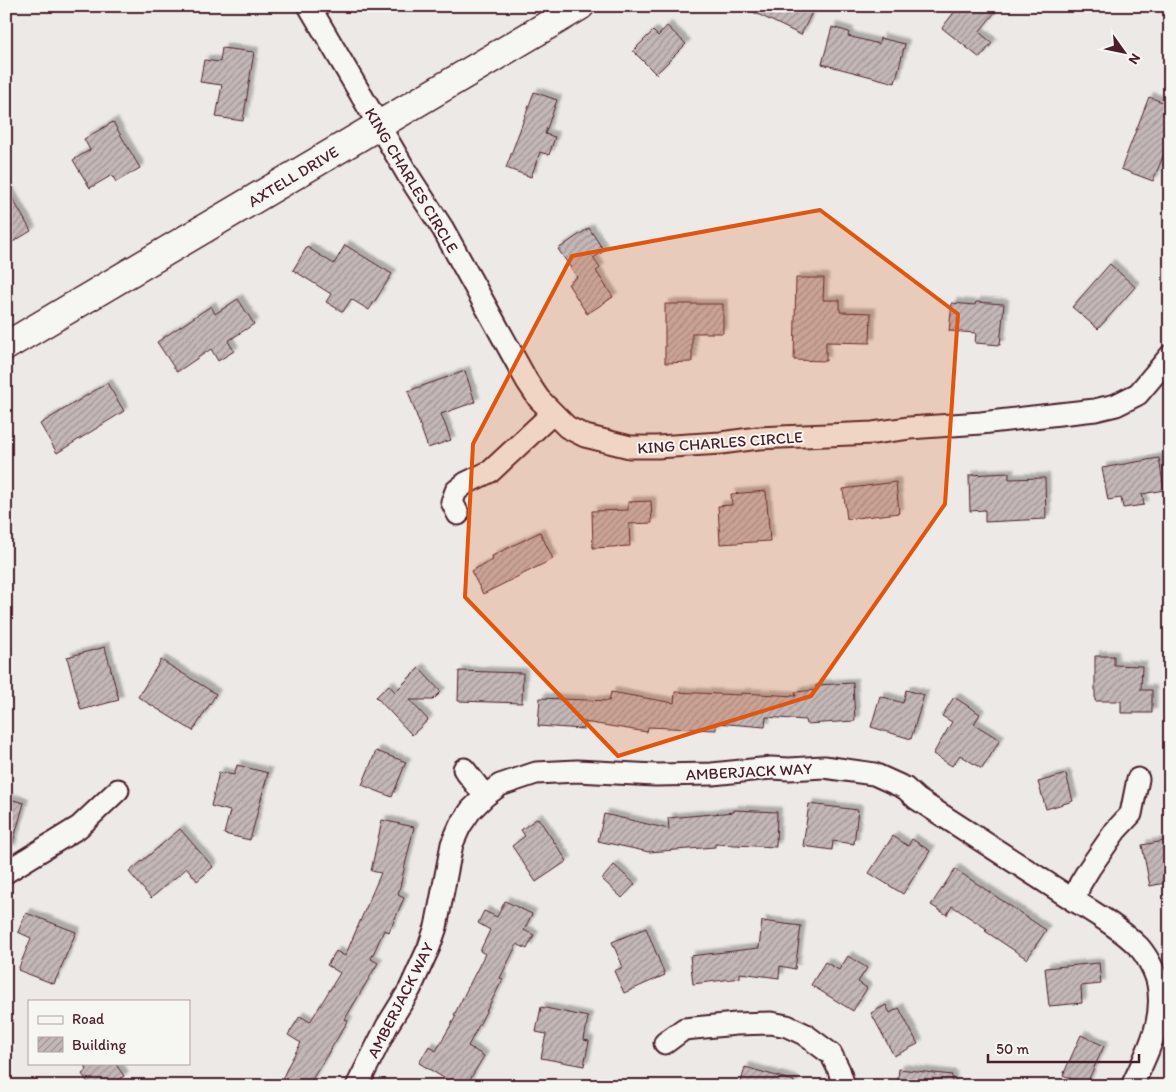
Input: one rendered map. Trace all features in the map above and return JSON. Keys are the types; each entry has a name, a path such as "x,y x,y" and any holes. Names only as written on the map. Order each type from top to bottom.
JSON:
{"street":[{"name":"KING CHARLES CIRCLE","path":"309,6 378,126 443,228 539,399 567,427 585,436 630,447 712,443 758,438 873,433 1095,410 1116,405 1138,394 1170,356"},
{"name":"AXTELL DRIVE","path":"6,346 580,6"},
{"path":"458,514 452,502 456,491 466,483 491,471 553,413"},
{"name":"AMBERJACK WAY","path":"357,1086 387,1026 410,989 429,948 436,926 452,844 460,826 470,810 484,796 500,785 536,772 577,771 665,775 712,774 771,768 824,767 874,774 905,788 917,799 1109,923 1140,948 1158,983 1158,1027 1132,1086"},
{"path":"464,769 484,796"},
{"path":"1074,901 1080,884 1089,869 1116,830 1131,814 1138,780"},
{"path":"6,872 79,827 118,790"},
{"path":"665,1043 684,1029 736,1024 771,1023 787,1026 804,1034 831,1054 844,1086"}],"highlighted area":[{"path":"820,210 958,314 945,504 811,696 618,756 465,597 473,444 572,256"}],"building":[{"path":"741,6 815,6 801,35"},
{"path":"959,6 1000,6 979,32 992,43 980,58 942,28"},
{"path":"667,26 686,44 656,74 633,51 653,31 658,36"},
{"path":"832,27 849,32 848,36 879,44 880,38 905,44 895,83 822,64"},
{"path":"222,48 254,52 243,121 216,117 222,85 200,82 204,60 220,62"},
{"path":"534,92 557,100 545,134 555,137 549,155 540,152 531,177 506,168"},
{"path":"1149,97 1170,105 1170,139 1153,181 1121,169"},
{"path":"113,122 140,168 116,182 112,175 90,188 73,160 90,150 84,139"},
{"path":"6,187 31,231 6,246"},
{"path":"589,228 604,251 593,258 600,268 596,271 613,297 587,314 568,284 577,277 558,249"},
{"path":"345,245 392,274 369,310 351,299 343,312 326,302 331,294 293,270 307,247 334,264"},
{"path":"1110,264 1135,287 1098,329 1072,307"},
{"path":"796,278 824,278 823,300 840,300 840,312 871,313 870,343 826,342 826,361 794,360"},
{"path":"238,299 254,324 228,341 234,351 218,361 211,349 177,372 157,342 211,306 215,314"},
{"path":"976,302 1004,304 1000,345 975,343 976,333 949,331 952,303 975,305"},
{"path":"665,304 723,304 723,333 692,333 692,362 665,363"},
{"path":"465,371 475,402 441,414 451,440 428,448 408,391"},
{"path":"107,383 124,411 57,453 40,424"},
{"path":"1159,458 1164,490 1142,494 1144,505 1123,508 1121,498 1108,500 1102,468"},
{"path":"1009,473 1009,479 1045,478 1046,519 985,522 985,510 970,511 969,475"},
{"path":"896,482 899,513 847,519 843,489"},
{"path":"766,491 770,541 720,544 718,506 732,505 731,494"},
{"path":"651,501 652,523 629,524 630,546 593,548 592,511 628,510 628,502"},
{"path":"540,532 553,559 483,594 471,571 493,560 492,556"},
{"path":"105,647 119,700 81,710 67,657"},
{"path":"1095,656 1114,656 1114,665 1142,666 1141,690 1152,690 1152,713 1121,713 1121,701 1095,701"},
{"path":"161,660 216,694 193,731 138,697"},
{"path":"419,668 441,692 433,700 410,700 428,720 412,735 376,697 389,685 395,692"},
{"path":"459,671 523,673 522,703 458,701"},
{"path":"853,683 855,721 806,724 805,720 766,717 765,727 716,723 716,730 648,727 647,732 584,722 584,729 538,726 540,698 609,701 611,692 674,703 675,692 796,696 795,692 816,690 816,685"},
{"path":"906,690 924,695 911,739 871,727 880,696 903,703"},
{"path":"954,697 980,714 974,724 1000,740 982,769 960,755 952,766 933,754 952,722 942,716"},
{"path":"376,751 406,762 392,797 362,785"},
{"path":"237,765 268,773 250,840 224,834 230,811 211,806 219,772 234,775"},
{"path":"1066,774 1073,801 1046,809 1038,782"},
{"path":"6,798 24,803 11,849 6,848"},
{"path":"809,804 858,810 854,844 833,841 832,850 803,846"},
{"path":"734,810 777,812 776,847 715,844 715,847 649,852 598,841 604,814 669,829 668,818 734,812"},
{"path":"538,818 567,861 536,882 512,846 525,836 521,830"},
{"path":"382,820 414,827 398,895 404,898 389,932 384,930 371,959 378,963 345,1019 348,1021 308,1086 279,1086 301,1043 288,1035 300,1016 310,1022 340,973 327,965 336,951 345,956 381,873 371,871"},
{"path":"180,829 213,867 197,881 187,868 151,898 129,872"},
{"path":"893,836 908,846 912,839 930,851 903,894 869,873"},
{"path":"1170,840 1170,882 1150,886 1142,845"},
{"path":"614,865 635,884 622,898 602,879"},
{"path":"955,869 1046,930 1027,959 952,906 947,915 931,905"},
{"path":"505,901 532,914 524,930 534,935 527,949 517,944 500,978 503,979 468,1046 484,1056 466,1086 457,1086 419,1063 429,1046 436,1051 456,1016 454,1015 485,954 480,951 490,930 478,923 484,911 497,917"},
{"path":"26,913 76,932 54,984 18,970 31,938 18,932"},
{"path":"762,921 801,926 795,969 780,966 779,978 740,973 740,978 693,984 690,956 759,948"},
{"path":"646,928 665,975 624,993 614,971 623,967 612,942"},
{"path":"848,956 867,968 858,982 867,988 853,1011 811,985 825,962 839,970"},
{"path":"1099,963 1101,984 1081,986 1082,1003 1049,1006 1045,968"},
{"path":"886,1005 890,1013 899,1008 918,1044 894,1056 871,1013"},
{"path":"541,1007 588,1017 584,1040 589,1041 584,1066 541,1058 546,1034 536,1032"},
{"path":"1081,1035 1104,1046 1086,1085 1063,1075"},
{"path":"84,1064 116,1064 124,1076 110,1086 90,1086 82,1074 87,1070"},
{"path":"745,1067 794,1081 794,1086 740,1086"},
{"path":"899,1069 952,1075 952,1086 897,1086"}]}
